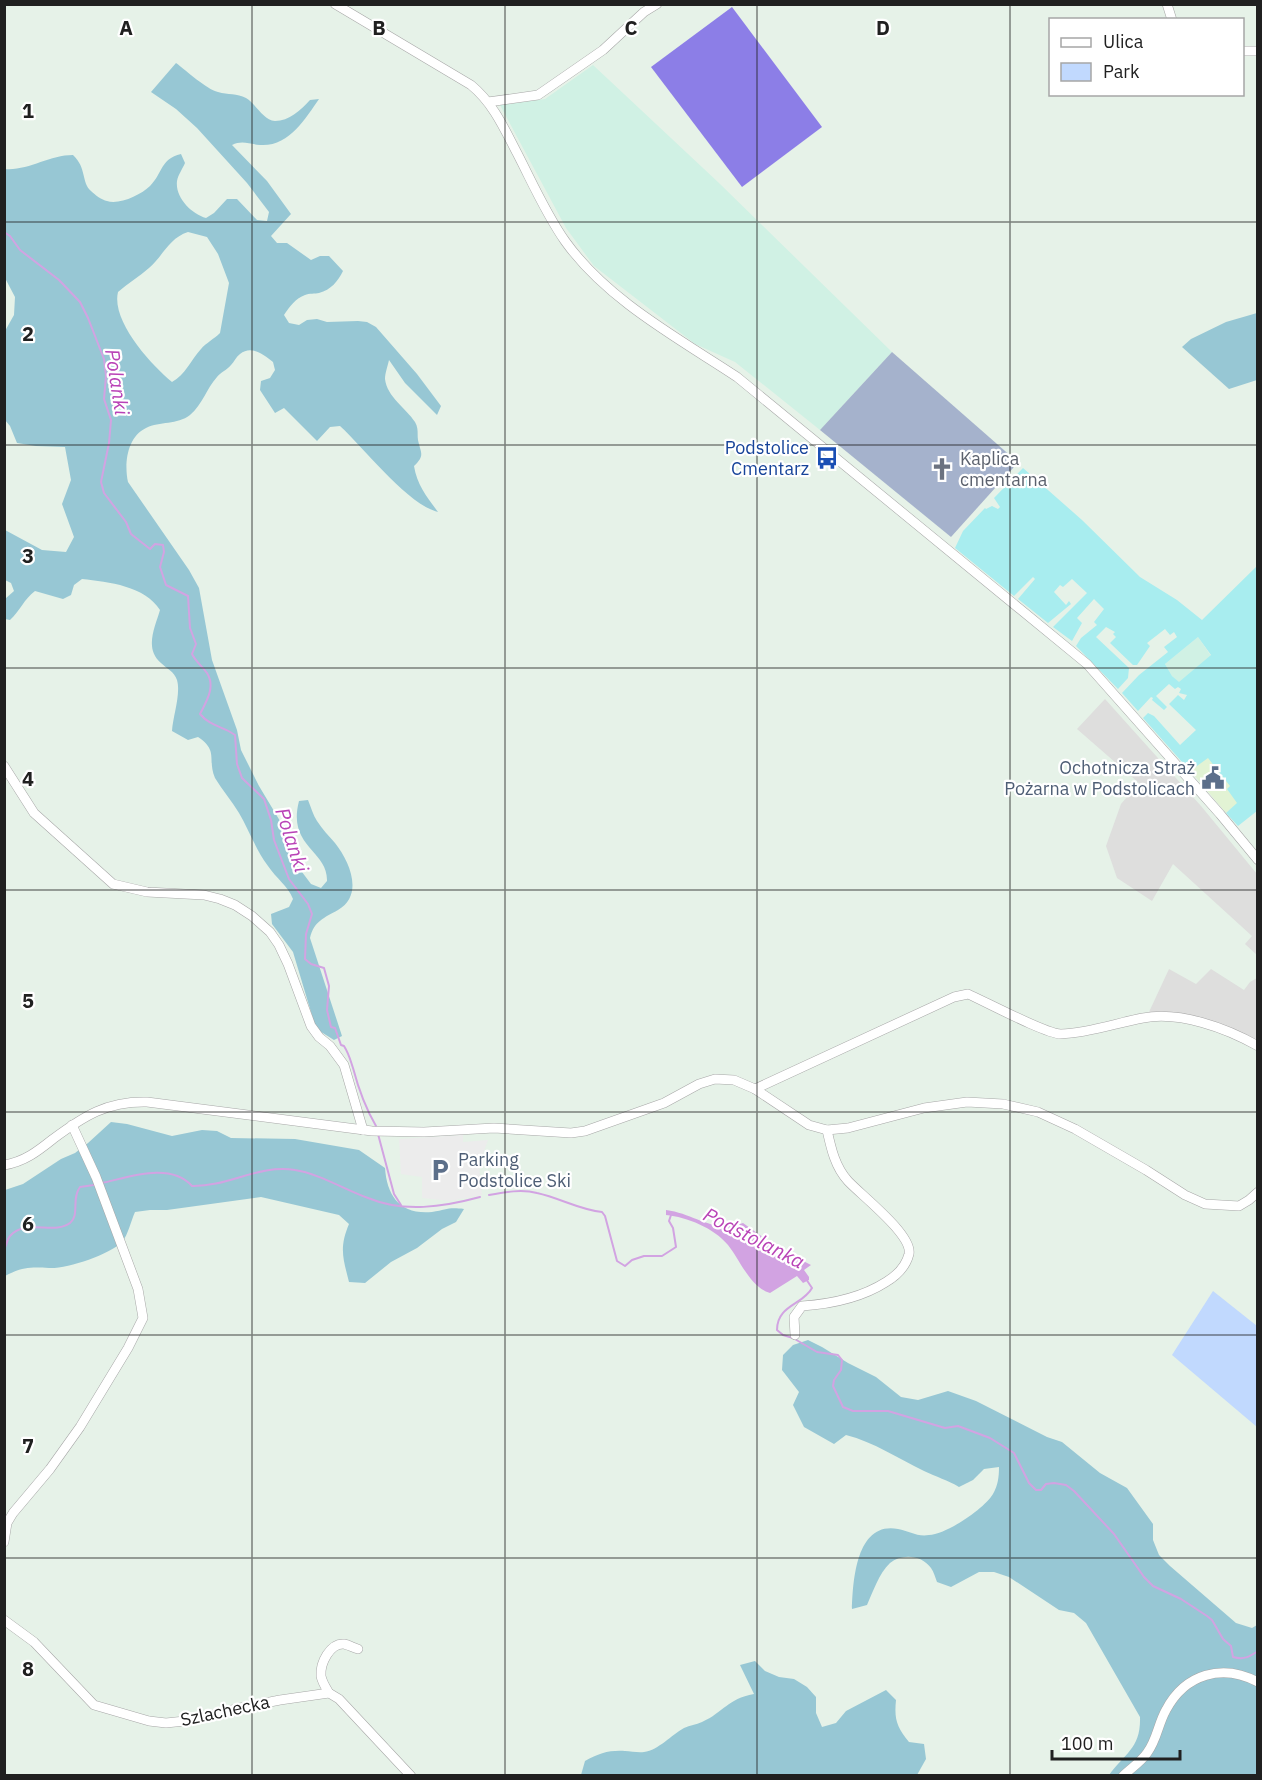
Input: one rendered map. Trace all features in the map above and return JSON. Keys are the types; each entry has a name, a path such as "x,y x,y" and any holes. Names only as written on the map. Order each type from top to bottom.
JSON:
{"street":[{"path":"335,4 471,85 488,102 502,124 564,240 589,269 674,339 737,377 1087,664 1214,807 1257,860"},
{"path":"488,102 538,94 603,50 644,12 657,4"},
{"path":"4,766 34,813 112,884 147,892 204,895 220,899 252,916 270,932 288,964 310,1026 330,1046 344,1065 363,1130"},
{"path":"755,1089 954,997 968,994 1059,1034 1101,1029 1145,1017 1172,1018 1200,1022 1226,1030 1257,1046"},
{"path":"4,1165 27,1158 91,1113 119,1103 131,1102 363,1130 424,1132 494,1128 571,1133 585,1131 664,1103 699,1084 715,1079 734,1080 755,1089 809,1125 827,1130 848,1128 924,1108 967,1102 1003,1104 1038,1112 1075,1129 1185,1195 1205,1204 1239,1206 1257,1192"},
{"path":"4,1542 8,1523 13,1513 50,1469 80,1427 128,1348 143,1318 134,1279 96,1177 72,1125"},
{"path":"795,1335 794,1317 802,1306 820,1305 855,1297 879,1286 898,1274 909,1255 909,1246 888,1218 847,1180 833,1157 827,1130"},
{"name":"Szlachecka","path":"4,1620 34,1642 94,1706 149,1722 194,1720 280,1700 329,1693"},
{"path":"358,1649 345,1644 333,1647 325,1658 321,1677 329,1693 339,1699 411,1776"},
{"path":"1123,1776 1147,1754 1172,1700 1200,1677 1216,1672 1233,1672 1257,1682"}],"shaded area":[{"path":"732,7 822,127 742,187 651,67"},
{"path":"176,63 213,90 246,98 271,120 280,121 290,117 310,100 319,99 288,137 270,144 232,145 267,181 291,214 271,236 277,243 287,243 311,260 320,256 329,256 343,271 331,287 323,292 302,296 284,315 289,323 299,325 307,320 317,319 327,322 367,322 376,327 441,406 437,415 405,383 389,360 385,377 386,385 416,425 421,454 414,466 415,473 423,491 438,512 426,507 400,487 340,426 330,427 317,441 284,408 275,413 260,390 261,381 270,378 275,370 273,362 253,350 244,351 219,375 190,415 180,420 146,428 135,438 128,452 126,467 128,482 199,588 212,660 237,730 241,750 280,821 293,860 311,884 321,888 327,881 326,871 321,862 298,829 299,801 308,800 316,819 341,851 349,869 352,878 351,896 346,904 317,924 310,938 342,1036 334,1040 318,1030 293,952 272,924 271,914 289,907 293,899 291,894 264,860 239,813 215,778 208,747 198,737 188,740 172,731 177,680 156,657 152,645 160,610 145,595 136,590 82,579 74,585 71,595 63,599 35,591 10,620 5,619 5,599 14,591 11,583 5,580 5,530 42,550 66,552 74,537 62,504 71,480 65,447 17,443 5,420 5,331 14,315 15,297 5,278 5,169 22,168 55,157 73,155 91,191 105,200 118,202 136,196 146,189 169,159 181,154 185,163 177,187 182,199 195,213 206,218 227,199 237,199 257,220 267,221 269,212 247,183 197,128 176,109 151,92","holes":["188,232 207,237 218,254 229,283 220,333 197,353 184,371 172,382 144,354 126,329 117,303 118,292 149,268 176,238"]},
{"path":"593,65 719,183 892,352 820,430 735,362 695,344 594,266 566,228 500,105 545,99"},
{"path":"1257,313 1257,380 1229,389 1182,347 1191,339 1226,322"},
{"path":"892,352 1013,458 1014,467 951,537 820,430"},
{"path":"1023,468 1082,520 1140,577 1177,600 1202,620 1257,566 1257,811 1238,826 1226,813 1237,803 1227,789 1230,786 1208,758 1190,771 1143,718 1148,713 1154,716 1180,745 1196,730 1169,704 1178,695 1184,700 1187,695 1179,693 1181,689 1178,687 1175,689 1169,684 1156,696 1167,707 1164,710 1151,697 1138,711 1122,693 1139,675 1168,652 1164,647 1177,637 1174,632 1170,635 1165,629 1147,643 1150,646 1137,665 1133,665 1110,643 1116,637 1113,634 1115,632 1106,627 1096,637 1129,668 1128,678 1118,689 1076,646 1081,638 1097,625 1094,622 1104,609 1094,599 1077,618 1082,623 1072,641 1053,627 1087,593 1072,579 1063,587 1060,585 1054,592 1066,605 1069,601 1071,604 1048,623 1018,599 1035,579 1033,577 1014,596 955,548 963,531 985,508 992,506 998,509 1000,507 994,498","holes":["1198,637 1211,655 1179,682 1172,676 1165,664"]},
{"path":"1198,637 1211,656 1179,683 1165,664"},
{"path":"1105,699 1201,806 1257,874 1257,955 1245,944 1252,936 1173,864 1152,901 1117,878 1106,846 1121,804 1139,783 1077,729"},
{"path":"1208,757 1234,790 1238,803 1226,813 1189,769"},
{"path":"1169,969 1196,984 1211,969 1244,990 1250,982 1257,978 1257,1045 1227,1028 1174,1012 1149,1012"},
{"path":"111,1122 172,1136 202,1130 217,1131 231,1138 295,1139 359,1150 385,1168 392,1195 404,1207 421,1212 464,1209 456,1222 391,1262 365,1283 349,1282 343,1253 349,1224 339,1215 261,1197 135,1212 122,1242 108,1252 66,1266 26,1268 5,1276 5,1190 23,1184 61,1159 75,1153"},
{"name":"Parking Podstolice Ski","path":"463,1135 463,1142 488,1140 479,1165 482,1195 450,1201 422,1198 422,1177 401,1174 399,1139"},
{"path":"808,1340 876,1377 901,1397 918,1400 948,1391 976,1401 1047,1437 1062,1442 1100,1473 1127,1488 1153,1524 1153,1540 1159,1555 1236,1623 1252,1628 1257,1625 1257,1775 1109,1775 1135,1743 1140,1727 1140,1717 1086,1623 1074,1613 1059,1610 1009,1577 994,1572 979,1572 951,1587 937,1582 932,1570 922,1560 912,1557 900,1558 890,1563 883,1572 867,1605 852,1609 856,1569 865,1543 873,1534 884,1529 898,1529 917,1535 929,1535 955,1526 982,1507 993,1494 998,1481 999,1467 984,1469 973,1480 959,1487 866,1442 846,1435 834,1444 804,1427 793,1405 799,1392 782,1370 783,1355 793,1345"},
{"path":"755,1661 765,1671 779,1677 794,1679 807,1687 816,1697 816,1713 822,1727 836,1723 846,1711 886,1690 896,1700 896,1718 905,1737 909,1742 924,1744 926,1759 917,1775 581,1775 585,1761 595,1756 614,1751 649,1751 684,1728 709,1718 731,1702 754,1694 740,1665"}],"green space":[{"path":"1213,1291 1257,1326 1257,1427 1172,1355"}],"water":[{"path":"666,1210 713,1225 732,1226 743,1223 778,1248 811,1265 804,1270 809,1280 803,1283 797,1276 770,1293 763,1290 751,1279 728,1245 715,1233 700,1224 666,1215"}],"waterway":[{"name":"Polanki","path":"4,232 10,236 20,250 59,280 80,302 88,318 104,359 106,376 104,399 111,420 101,482 104,493 126,522 131,534 150,549 155,544 163,545 164,552 160,567 166,585 188,596 190,628 196,644 192,654 207,673 211,684 200,714 208,722 235,735 237,764 242,778 264,799 271,820 274,840 289,879 308,904 312,914 306,934 305,959 311,964 324,968 329,986 327,1010 331,1027 335,1028 341,1045 347,1052 363,1098 376,1126"},
{"name":"Polanki","path":"378,1134 394,1194 401,1205"},
{"name":"Podstolanka","path":"102,1183 137,1175 161,1173 183,1179 192,1186 205,1185 282,1169 313,1175 368,1198 395,1206 438,1206 480,1197"},
{"name":"Podstolanka","path":"4,1249 9,1237 24,1228 56,1228 70,1223 75,1216 76,1197 80,1187 94,1185"},
{"name":"Podstolanka","path":"489,1195 525,1191 602,1212 617,1261 625,1266 632,1260 644,1256 662,1256 676,1247 673,1228 669,1221 671,1215"},
{"name":"Podstolanka","path":"806,1279 812,1288 808,1294 781,1315 777,1330 817,1352 838,1355 842,1360 841,1370 833,1386 843,1407 853,1411 888,1411 945,1428 958,1426 990,1438 1014,1453 1029,1483 1036,1490 1041,1490 1046,1484 1054,1483 1066,1485 1074,1491 1114,1534 1144,1577 1153,1586 1181,1599 1212,1620 1223,1639 1231,1646 1233,1657 1246,1657 1258,1651"}],"place":[{"name":"Podstolice Cmentarz","path":"827,458"},
{"name":"Kaplica cmentarna","path":"942,469"},
{"name":"Ochotnicza Straż Pożarna w Podstolicach","path":"1213,778"},
{"name":"Parking Podstolice Ski","path":"440,1170"}]}
